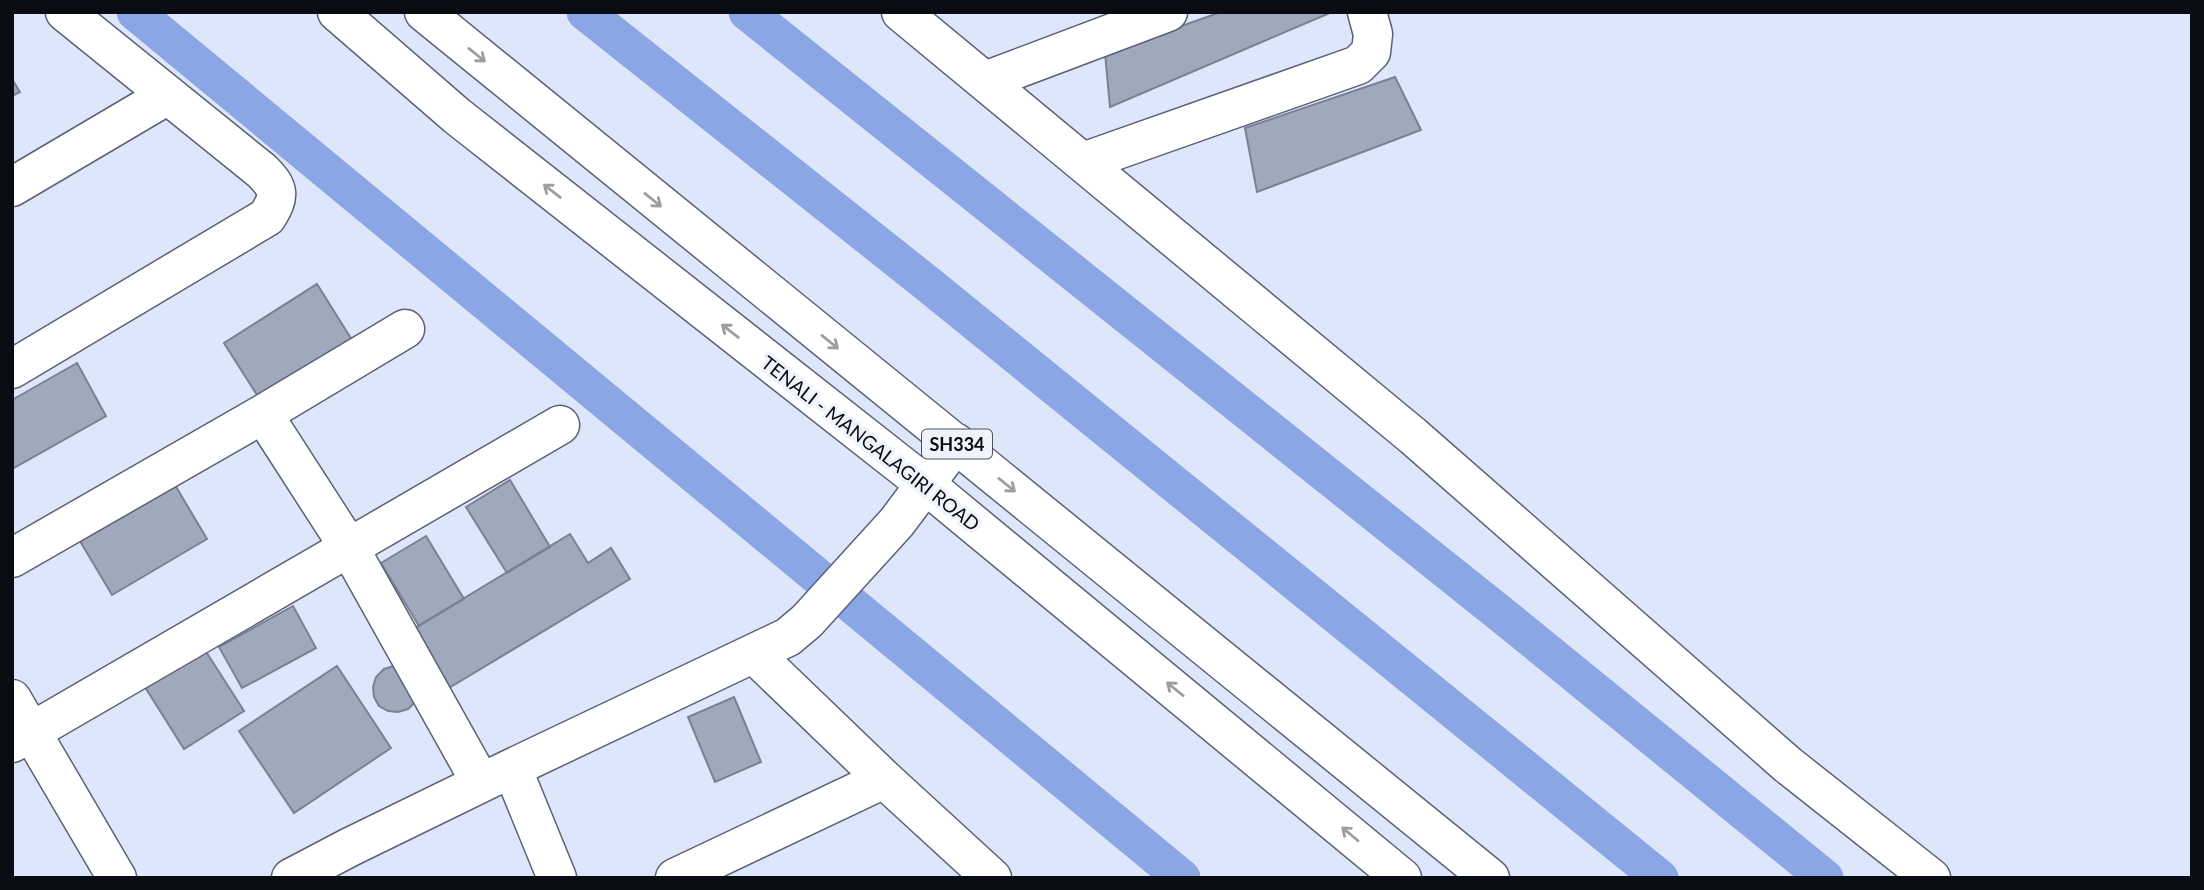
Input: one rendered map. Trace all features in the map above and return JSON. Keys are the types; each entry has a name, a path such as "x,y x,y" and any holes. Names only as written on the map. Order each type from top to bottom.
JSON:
{"street":[{"path":"12,369 267,217 277,201 275,184 262,171 65,12"},
{"name":"TENALI - MANGALAGIRI ROAD","path":"337,12 457,116 925,484 1402,878"},
{"name":"SH334","path":"424,12 1490,878"},
{"path":"901,12 1413,436 1788,765 1931,878"},
{"path":"985,81 1168,12"},
{"path":"1083,162 1358,65 1371,52 1373,34 1367,12"},
{"path":"12,187 168,95"},
{"path":"12,558 405,329"},
{"path":"263,414 496,776 557,878"},
{"path":"23,737 560,425"},
{"path":"291,878 356,862 496,776 789,637 807,621 897,522 956,443"},
{"path":"755,655 992,878"},
{"path":"12,699 23,737 117,878"},
{"path":"675,878 735,865 884,779"}],"building":[{"path":"1221,12 1332,12 1110,107 1105,53"},
{"path":"1395,77 1421,130 1257,192 1245,128"},
{"path":"12,79 20,92 12,96"},
{"path":"317,284 352,340 259,398 224,343"},
{"path":"77,363 106,416 12,469 12,400"},
{"path":"510,480 550,547 507,573 466,507"},
{"path":"175,485 207,539 112,595 80,541"},
{"path":"570,534 588,563 611,548 630,579 449,688 413,629"},
{"path":"426,536 464,599 419,626 381,563"},
{"path":"293,606 316,648 242,688 219,647"},
{"path":"205,650 244,711 184,749 145,687"},
{"path":"337,666 391,748 294,813 239,731"},
{"path":"394,666 415,702 408,709 398,712 379,706 373,687 376,677 384,669"},
{"path":"734,697 761,762 715,782 688,717"}],"waterway":[{"path":"135,12 1182,878"},
{"path":"585,12 924,281 1660,878"},
{"path":"747,12 1512,623 1825,878"}]}
